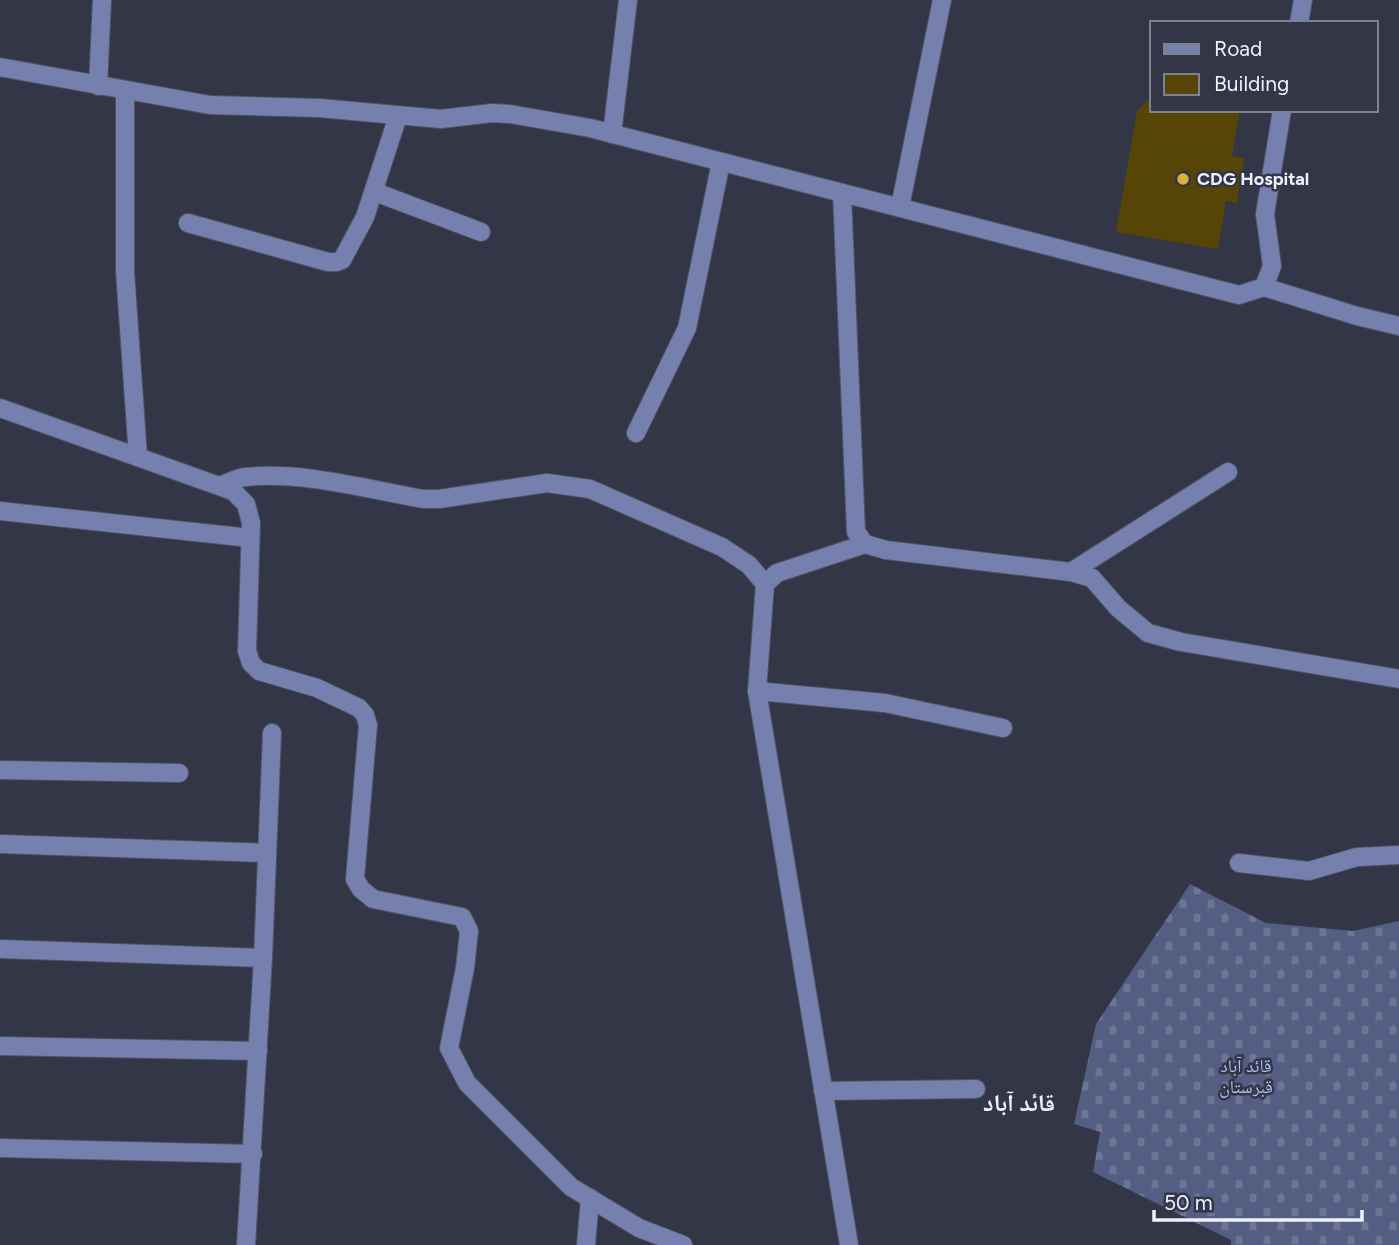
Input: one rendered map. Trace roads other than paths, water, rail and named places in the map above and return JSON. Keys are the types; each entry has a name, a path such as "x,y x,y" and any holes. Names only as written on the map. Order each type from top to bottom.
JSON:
{"street":[{"path":"98,86 102,0"},
{"path":"612,134 628,0"},
{"path":"900,207 942,0"},
{"path":"1299,21 1303,0"},
{"path":"0,67 210,105 319,108 441,119 492,113 510,114 612,134 1239,295 1264,287 1399,326"},
{"path":"125,91 125,271 138,457"},
{"path":"1264,287 1272,266 1265,214 1282,112"},
{"path":"188,223 337,262 342,260 375,192 398,116"},
{"path":"636,433 687,328 721,162"},
{"path":"375,192 481,232"},
{"path":"842,193 856,532 865,544"},
{"path":"0,408 233,491 246,504 251,523 247,651 251,663 259,671 317,688 359,708 368,725 355,879 361,889 373,899 462,917 469,931 465,968 449,1048 467,1083 571,1187 639,1228 683,1245"},
{"path":"1071,572 1228,472"},
{"path":"220,486 242,477 268,477 322,481 431,499 547,483 590,489 722,547 749,565 765,584 757,691 849,1245"},
{"path":"0,512 250,538"},
{"path":"765,584 778,573 865,544 886,550 1071,572 1092,578 1118,608 1148,633 1181,642 1399,679"},
{"path":"757,691 886,703 1003,729"},
{"path":"246,1245 263,958 272,733"},
{"path":"0,770 179,773"},
{"path":"0,844 267,852"},
{"path":"1239,863 1309,872 1357,857 1399,855"},
{"path":"0,949 263,958"},
{"path":"0,1046 258,1051"},
{"path":"823,1091 975,1089"},
{"path":"0,1148 253,1154"},
{"path":"586,1245 590,1198"}],"place":[{"name":"CDG Hospital","path":"1183,179"}],"district":[{"name":"قائد آباد","path":"1019,1102"}],"park label":[{"name":"قائد آباد قبرستان","path":"1246,1076"}]}
